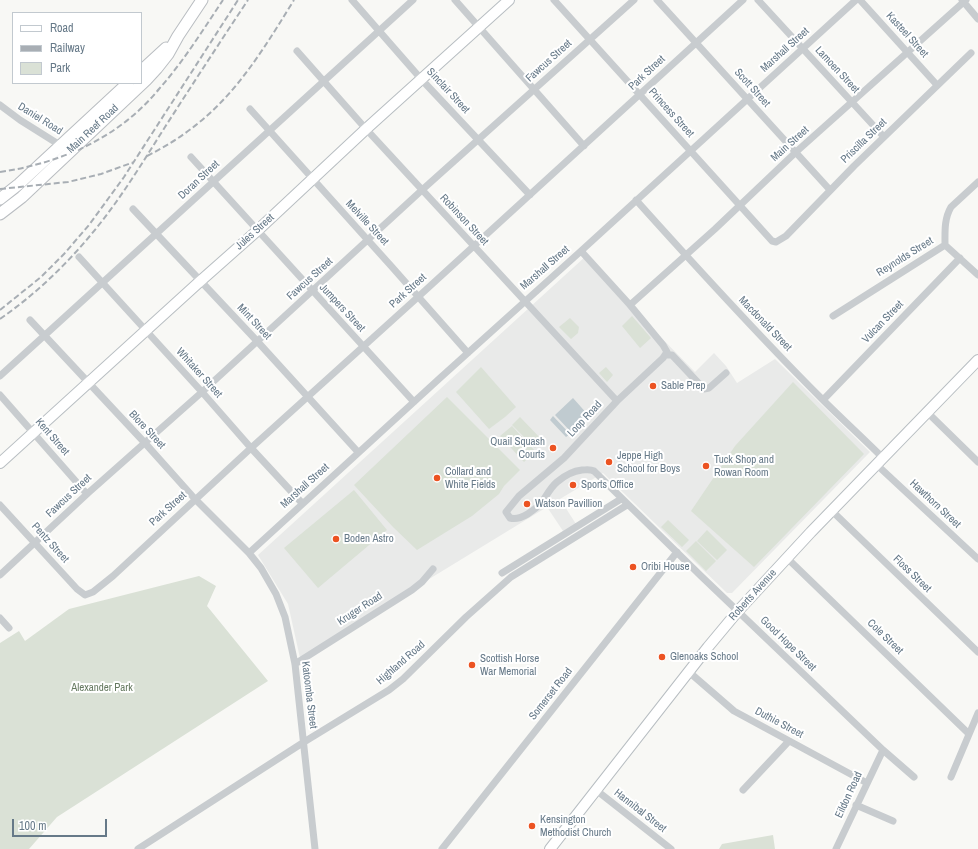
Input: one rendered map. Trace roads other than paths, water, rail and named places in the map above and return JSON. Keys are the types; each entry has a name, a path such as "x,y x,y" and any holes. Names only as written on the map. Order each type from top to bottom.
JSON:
{"main road":[{"name":"Main Reef Road","path":"142,83 168,54 202,0"},
{"name":"Jules Street","path":"0,463 146,332 200,281 313,180 366,129 480,28 509,0"},
{"name":"Main Reef Road","path":"142,70 178,36"},
{"name":"Main Reef Road","path":"65,148 127,84"},
{"name":"Main Reef Road","path":"0,199 37,174 65,148 141,84"},
{"name":"Main Reef Road","path":"0,214 22,197 37,174"},
{"name":"Roberts Avenue","path":"550,849 738,611 787,558 978,360"}],"street":[{"name":"Sinclair Street","path":"352,0 422,80 530,196"},
{"name":"Doran Street","path":"0,376 413,0"},
{"path":"455,0 584,146"},
{"name":"Princess Street","path":"554,0 772,241"},
{"name":"Fawcus Street","path":"0,575 144,442 313,292 422,190 634,0"},
{"name":"Scott Street","path":"657,0 830,190"},
{"name":"Park Street","path":"85,595 93,592 113,576 250,448 530,196 744,0"},
{"name":"Lamoen Street","path":"758,0 884,137"},
{"name":"Marshall Street","path":"249,553 302,503 856,0"},
{"name":"Kasteel Street","path":"860,0 937,85"},
{"path":"964,1 978,19"},
{"name":"Main Street","path":"630,305 796,152 908,53 964,1"},
{"name":"Robinson Street","path":"297,51 524,302 617,401"},
{"name":"Priscilla Street","path":"772,241 779,241 786,236 830,190 971,53"},
{"name":"Daniel Road","path":"0,105 20,120 65,148"},
{"name":"Melville Street","path":"250,109 369,240 468,353"},
{"name":"Jumpers Street","path":"191,157 414,402"},
{"name":"Reynolds Street","path":"834,316 945,245 945,221 948,212 951,207 978,182"},
{"name":"Macdonald Street","path":"636,200 731,304 880,461"},
{"name":"Mint Street","path":"133,209 257,341 358,452"},
{"path":"945,245 978,275"},
{"path":"581,251 664,345 667,350 666,355 672,355 704,389 709,388 726,373"},
{"name":"Whitaker Street","path":"79,257 202,392 250,448 302,503"},
{"name":"Vulcan Street","path":"823,400 960,258"},
{"name":"Blore Street","path":"30,320 144,442 195,500 249,553"},
{"name":"Loop Road","path":"597,474 588,469 573,472 557,482 548,491 543,502 528,514 513,519 506,514 508,508 519,496 564,458 617,401 666,355"},
{"name":"Kent Street","path":"0,395 87,494"},
{"path":"928,413 978,462"},
{"name":"Hawthorn Street","path":"880,461 978,559"},
{"name":"Good Hope Street","path":"597,474 627,505 882,750 914,777"},
{"path":"502,573 621,499"},
{"name":"Pentz Street","path":"0,505 77,589 85,595"},
{"name":"Highland Road","path":"138,849 397,684 466,617 511,577 627,505"},
{"name":"Floss Street","path":"832,511 978,652"},
{"name":"Somerset Road","path":"442,849 677,552"},
{"name":"Katoomba Street","path":"249,553 268,580 285,617 295,664 315,849"},
{"name":"Cole Street","path":"787,558 968,733"},
{"name":"Kruger Road","path":"295,664 412,590 422,582 433,569"},
{"path":"0,618 9,628"},
{"name":"Duthie Street","path":"689,672 730,709 866,783"},
{"path":"951,777 978,712"},
{"path":"742,790 789,741"},
{"name":"Eildon Road","path":"836,849 882,750"},
{"name":"Hannibal Street","path":"596,790 671,849"},
{"path":"856,805 893,821"}],"railway":[{"path":"0,172 23,168 67,155 87,146 126,121 143,106 168,79 223,0"},
{"path":"0,310 41,277 64,254 89,225 124,177 238,0"},
{"path":"0,319 47,281 69,260 100,224 129,184 248,0"},
{"path":"147,156 195,126 232,90 264,48 294,0"},
{"path":"0,189 68,182 101,174 134,162"}],"place":[{"name":"Sable Prep","path":"653,386"},
{"name":"Quail Squash Courts","path":"553,448"},
{"name":"Jeppe High School for Boys","path":"609,462"},
{"name":"Tuck Shop and Rowan Room","path":"706,466"},
{"name":"Collard and White Fields","path":"437,478"},
{"name":"Sports Office","path":"573,485"},
{"name":"Watson Pavillion","path":"527,504"},
{"name":"Boden Astro","path":"336,539"},
{"name":"Oribi House","path":"633,567"},
{"name":"Glenoaks School","path":"662,657"},
{"name":"Scottish Horse War Memorial","path":"472,665"},
{"name":"Kensington Methodist Church","path":"532,826"}],"park label":[{"name":"Alexander Park","path":"102,688"}]}
